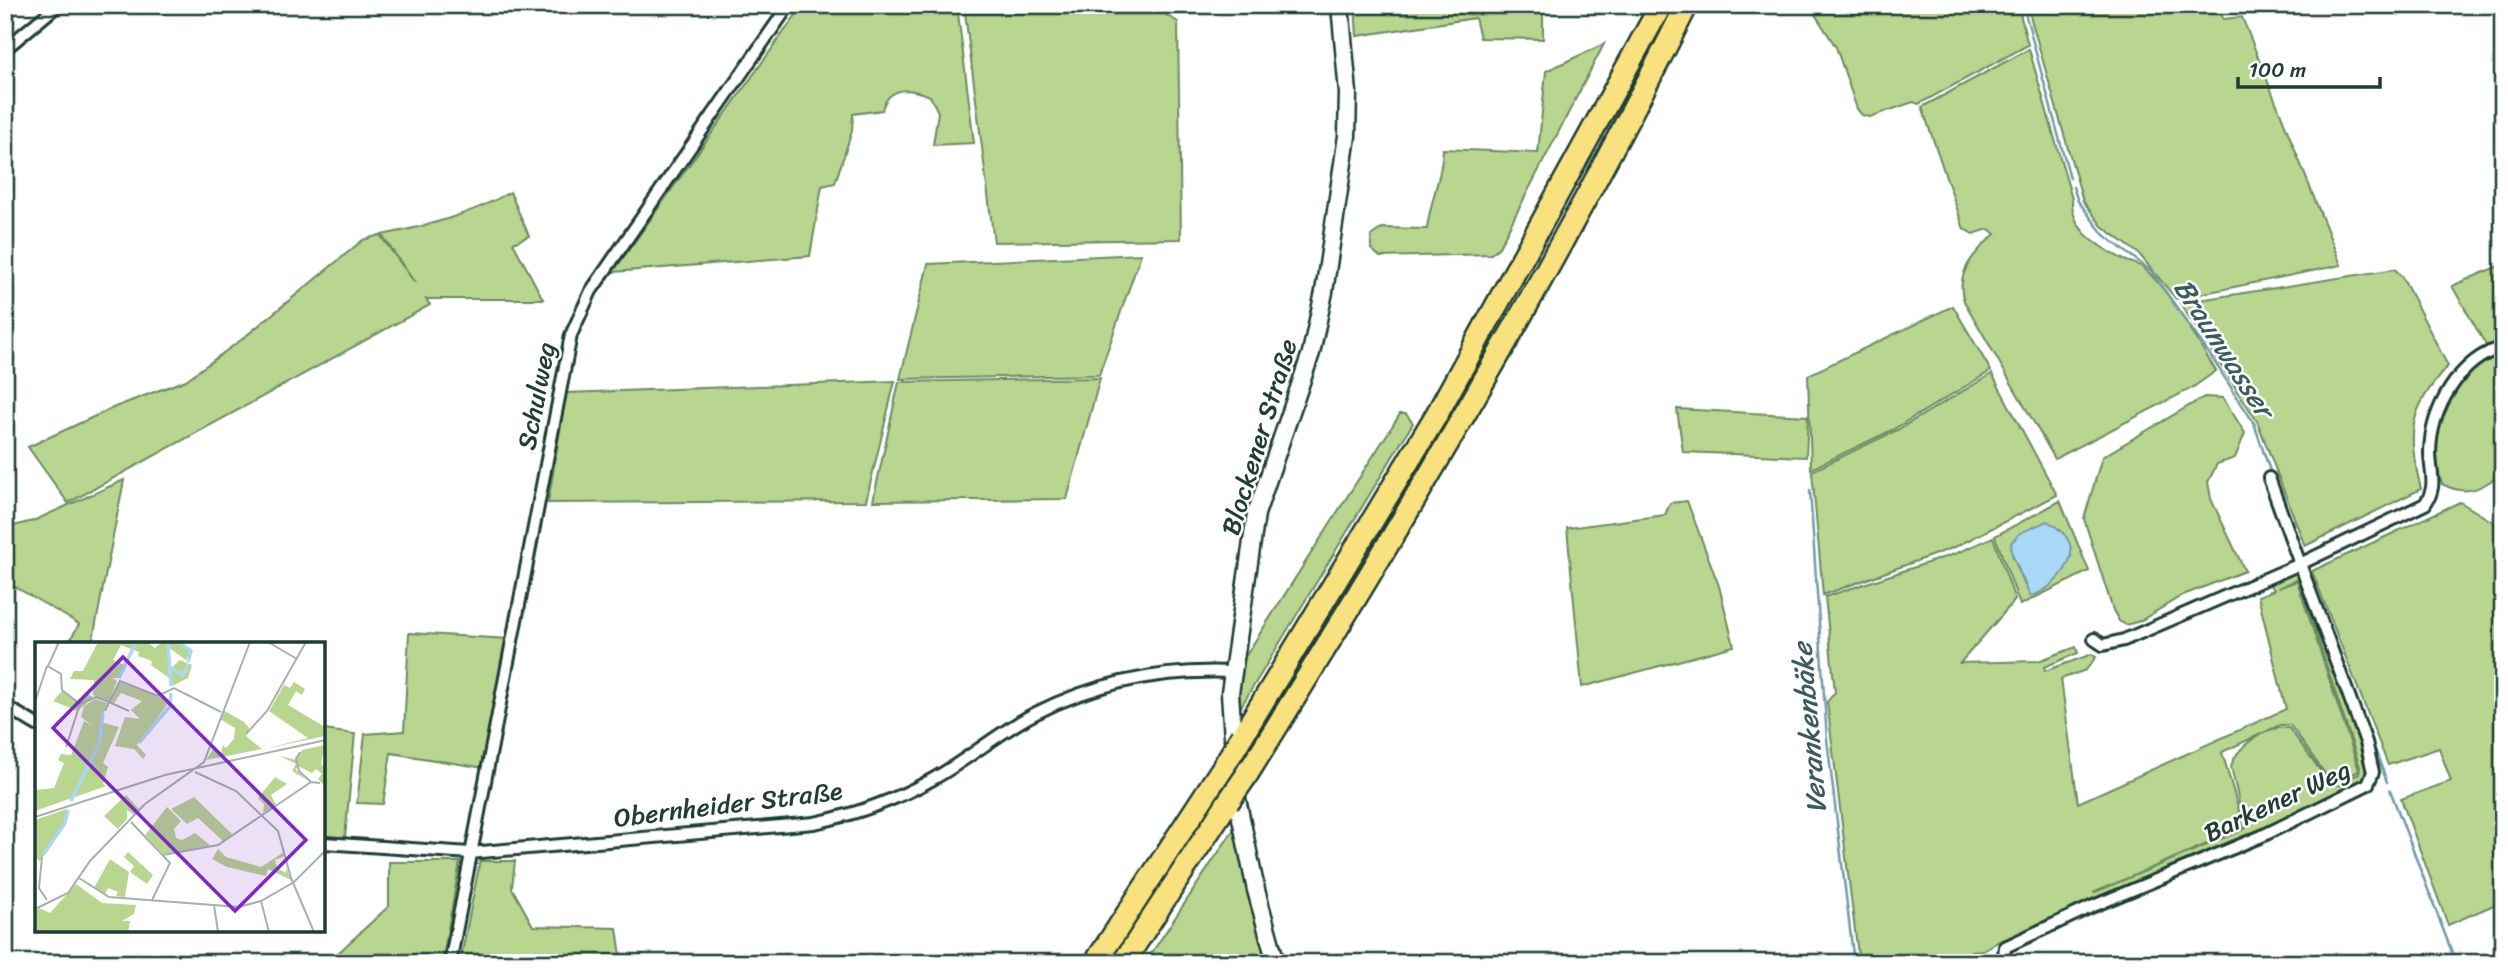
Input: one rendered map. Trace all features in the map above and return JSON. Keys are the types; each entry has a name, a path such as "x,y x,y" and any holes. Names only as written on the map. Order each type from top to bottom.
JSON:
{"highway":[{"path":"1095,963 1225,764 1440,409 1661,5"},
{"path":"1123,963 1246,776 1467,411 1607,158 1687,5"}],"street":[{"path":"5,49 58,5"},
{"name":"Schulweg","path":"450,963 571,335 591,292 789,5"},
{"name":"Blockener Straße","path":"1276,963 1256,890 1237,799 1230,725 1232,672 1256,514 1311,353 1324,292 1347,136 1347,71 1340,5"},
{"path":"2094,639 2103,645 2124,640 2300,564 2425,504 2433,490 2431,439 2440,405 2451,386 2470,367 2487,352 2503,347"},
{"name":"Barkener Weg","path":"2003,963 2005,947 2091,907 2262,836 2356,792 2373,779 2366,742 2269,478"},
{"name":"Obernheider Straße","path":"326,843 470,853 764,828 836,818 876,806 915,788 1017,723 1089,690 1143,677 1232,672"},
{"path":"5,706 35,724"}],"green space":[{"path":"803,5 957,5 974,143 933,145 938,112 930,96 908,90 895,92 885,102 882,110 853,114 852,131 835,183 822,186 810,256 613,272"},
{"path":"964,5 1149,5 1178,22 1181,239 994,242"},
{"path":"1355,5 1543,5 1543,39 1480,38 1475,18 1357,36"},
{"path":"1809,5 2018,5 2028,45 1919,104 1913,102 1870,117 1862,115 1857,109 1836,47"},
{"path":"2027,5 2219,5 2223,19 2242,17 2341,265 2176,299 2139,254 2102,226 2083,201"},
{"path":"1604,44 1499,247 1491,254 1380,257 1371,249 1371,236 1382,228 1427,229 1443,149 1538,153 1546,71"},
{"path":"2029,49 2073,210 2081,229 2096,243 2124,260 2142,267 2155,279 2216,371 2192,388 2055,459 1964,301 1964,272 1974,255 1995,234 1989,229 1973,234 1964,229 1922,107"},
{"path":"510,192 529,236 513,243 543,299 426,299 430,305 68,503 28,447 115,407 186,380 241,340 363,240 380,235 415,283 382,235 448,219"},
{"path":"1141,254 1099,375 900,379 928,264"},
{"path":"2503,264 2503,344 2487,347 2452,286"},
{"path":"2395,269 2402,277 2448,366 2425,396 2414,423 2414,452 2421,489 2305,546 2257,421 2180,303"},
{"path":"1953,306 1991,371 1892,430 1811,469 1808,375"},
{"path":"2503,354 2503,473 2473,489 2451,488 2442,484 2435,464 2434,441 2438,425 2452,395 2463,381 2488,360"},
{"path":"1992,374 2057,495 1955,547 1823,595 1812,471 1897,430"},
{"path":"1100,378 1067,499 873,501 899,382"},
{"path":"895,381 866,501 548,503 566,393"},
{"path":"2204,397 2223,398 2245,433 2235,458 2217,464 2208,482 2211,499 2245,571 2183,595 2140,621 2126,625 2119,621 2113,610 2084,519 2102,457"},
{"path":"1677,409 1808,416 1806,457 1683,452"},
{"path":"1400,414 1406,414 1413,423 1239,710 1238,685 1243,660"},
{"path":"124,480 92,642 69,642 79,624 5,581 5,528 33,521"},
{"path":"1687,501 1719,586 1734,646 1582,687 1567,528 1665,515 1670,503"},
{"path":"2060,501 2089,571 2020,605 1995,536","holes":["2060,530 2070,544 2071,557 2026,588 2012,554"]},
{"path":"2460,502 2503,528 2503,901 2448,925 2401,799 2451,781 2439,748 2388,765 2312,571"},
{"path":"1993,537 2015,600 1960,663 2038,661 2076,647 2078,653 2044,667 2045,671 2092,654 2096,657 2086,670 2061,679 2078,803 2286,709 2258,596 2274,590 2269,582 2300,569 2364,743 2370,772 2355,790 2003,945 2003,939 1983,950 1971,951 1960,963 1859,963 1827,702 1835,692 1825,597 1957,553","holes":["2298,579 2360,767 2359,773 2342,785 2331,785 2289,728 2272,729 2263,733 2246,744 2231,766 2240,807 2250,814 2251,821 2245,829 2093,893 2244,828 2222,752 2280,725 2290,725 2331,782 2342,782 2359,770 2297,581 2278,588"]},
{"path":"409,633 508,639 485,768 391,753 383,804 357,803 365,734 404,731"},
{"path":"326,730 355,734 345,838 326,836"},
{"path":"1236,826 1265,954 1237,963 1145,963"},
{"path":"480,861 515,861 512,888 533,926 617,928 622,963 460,963"},
{"path":"389,862 460,862 442,963 347,963 338,953 389,906"}],"water":[{"path":"2047,521 2068,540 2071,552 2065,568 2053,584 2030,596 2012,554 2011,543 2020,533"}],"waterway":[{"name":"Braunwasser","path":"2023,5 2070,178"},
{"name":"Braunwasser","path":"2073,187 2078,201 2104,235 2151,271 2210,355 2254,423 2272,477"},
{"name":"Verankenbäke","path":"1810,490 1827,739 1854,963"},
{"name":"Braunwasser","path":"2308,569 2387,782"},
{"name":"Braunwasser","path":"2390,790 2456,963"}]}
